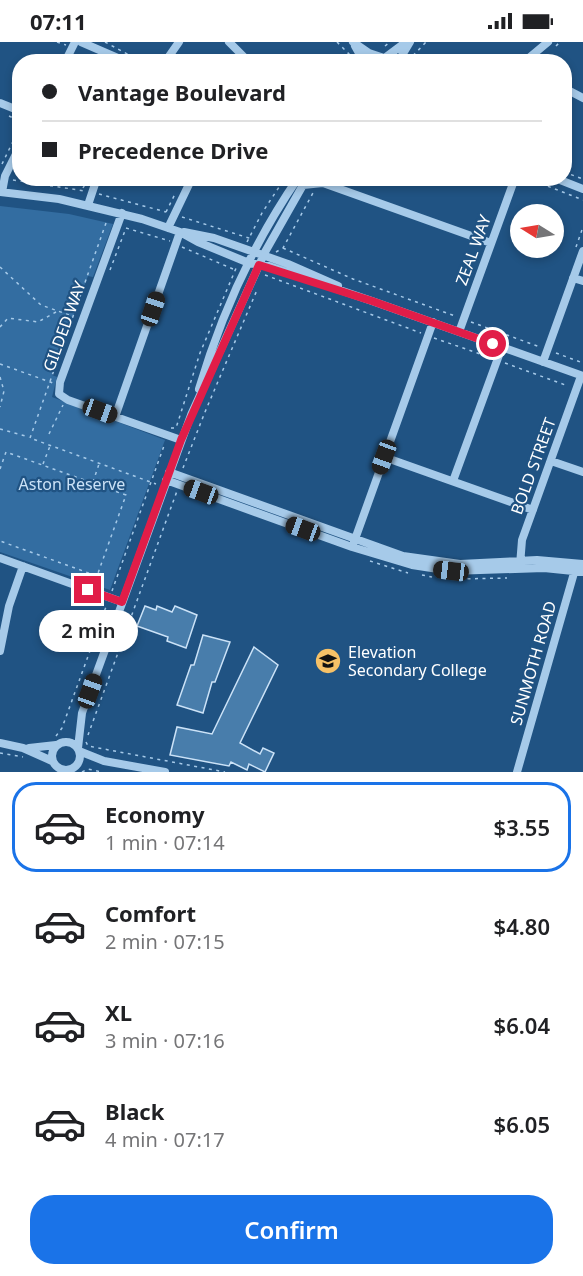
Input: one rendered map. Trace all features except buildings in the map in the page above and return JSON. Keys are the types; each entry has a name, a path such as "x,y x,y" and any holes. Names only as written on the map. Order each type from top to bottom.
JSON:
{"street":[{"path":"81,42 109,54"},
{"path":"229,42 241,54"},
{"path":"353,42 373,54"},
{"path":"392,54 406,42"},
{"path":"534,54 548,42"},
{"path":"12,162 1,192 88,205 122,213 180,232 214,238 263,255 372,301"},
{"path":"88,205 87,191 91,186"},
{"path":"168,228 170,213 187,186"},
{"path":"254,264 254,252 260,241 299,186"},
{"path":"54,766 51,752 72,731 82,713 191,415 218,333 254,264 263,255 300,186"},
{"path":"335,186 491,243"},
{"name":"ZEAL WAY","path":"459,332 512,186"},
{"name":"GILDED WAY","path":"65,398 59,394 59,385 122,213"},
{"path":"115,417 180,232"},
{"path":"180,232 240,259 372,301 582,376"},
{"path":"543,362 583,251"},
{"path":"573,278 583,281"},
{"path":"353,543 433,322"},
{"path":"453,482 502,347"},
{"name":"BOLD STREET","path":"520,565 520,548 532,510 582,376"},
{"path":"65,398 181,440"},
{"path":"384,457 532,510"},
{"path":"550,461 583,472"},
{"path":"166,480 353,543 395,561 430,569 476,572 520,565 580,567"},
{"path":"0,558 122,602"},
{"path":"0,651 9,606 23,566"},
{"name":"SUNMOTH ROAD","path":"517,772 580,567"},
{"path":"75,769 82,713"},
{"path":"0,743 22,748 72,742 79,750 104,760 165,772"},
{"path":"22,748 62,770 75,769 104,760"}],"path":[{"path":"105,42 127,54"},
{"path":"337,42 349,54"},
{"path":"386,46 390,42"},
{"path":"415,54 426,42"},
{"path":"3,113 12,117"},
{"path":"0,167 12,143"},
{"path":"4,179 12,180"},
{"path":"52,186 87,191 170,213 260,241"},
{"path":"87,186 87,191"},
{"path":"170,213 179,186"},
{"path":"244,250 262,213 280,186"},
{"path":"547,186 583,200"},
{"path":"30,438 106,223"},
{"path":"118,226 141,230 176,243 191,252 261,282 205,412 86,741 88,746 225,772"},
{"path":"283,248 353,279 583,363"},
{"path":"45,747 46,741 54,738 62,728 170,429 176,428 200,353 240,259"},
{"path":"0,267 41,304 82,320"},
{"path":"0,327 8,318 38,322 57,311"},
{"path":"0,364 59,385"},
{"path":"0,377 4,391 0,407"},
{"path":"49,434 65,398"},
{"path":"0,429 51,445 151,483 166,480 179,484"},
{"path":"43,465 51,445"},
{"path":"0,469 6,452 126,495 97,576 0,541"},
{"path":"92,483 100,463"},
{"path":"0,753 30,758"},
{"path":"75,769 102,772"}],"green space":[{"name":"Aston Reserve","path":"0,206 69,214 113,224 93,277 88,276 52,375 57,377 52,397 165,440 110,590 0,552"}],"place":[{"name":"Elevation Secondary College","path":"328,661"}],"route":[{"path":"88,590 122,602 191,415 259,265 269,266 493,344"}]}
